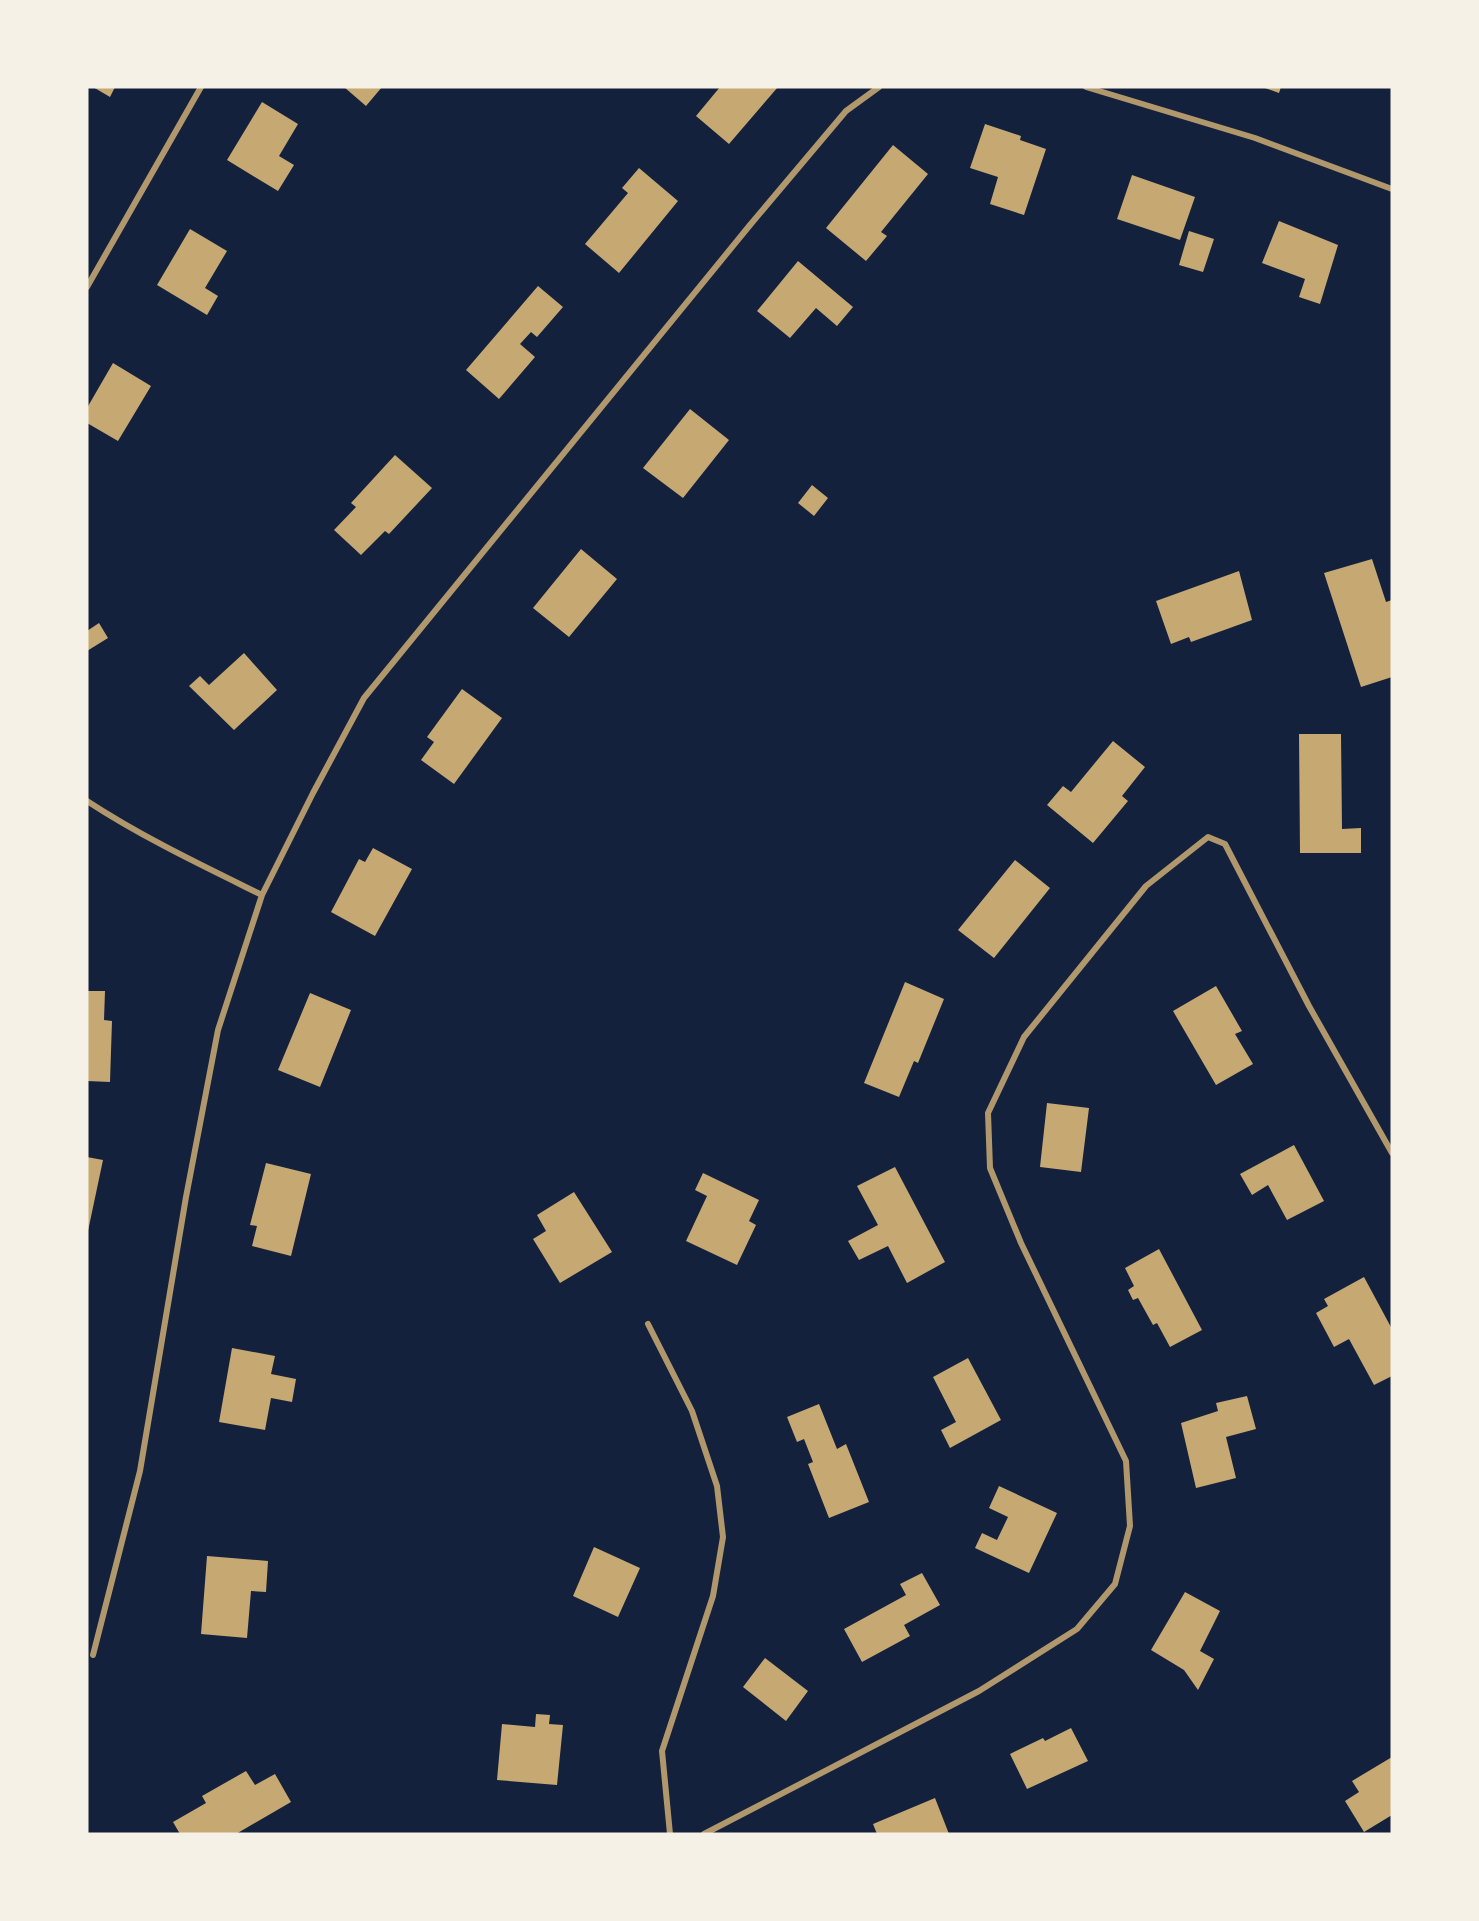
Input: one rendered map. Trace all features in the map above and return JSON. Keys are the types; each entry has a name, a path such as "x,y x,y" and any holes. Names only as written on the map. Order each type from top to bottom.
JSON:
{"street":[{"path":"87,287 201,87"},
{"path":"93,1655 140,1471 186,1197 218,1030 262,895 313,793 364,698 612,397 750,225 846,111 879,87"},
{"path":"1086,87 1255,138 1392,189"},
{"path":"87,801 203,866 262,895"},
{"path":"704,1834 979,1691 1077,1629 1115,1584 1130,1526 1126,1461 1022,1243 990,1168 988,1113 1024,1038 1146,886 1208,837 1225,844 1309,1006 1392,1153"},
{"path":"1386,1142 1392,1135"},
{"path":"648,1324 692,1411 717,1486 723,1537 712,1596 662,1751 670,1834"}],"building":[{"path":"93,87 115,87 110,97"},
{"path":"344,87 382,87 366,106"},
{"path":"720,87 778,87 729,144 696,116"},
{"path":"1262,87 1281,87 1279,93"},
{"path":"262,102 298,124 279,156 294,165 278,191 227,160"},
{"path":"985,124 1021,136 1020,140 1046,149 1024,215 990,204 998,177 970,168"},
{"path":"893,145 928,174 881,232 887,236 866,261 826,228"},
{"path":"639,168 678,201 619,273 585,244 628,193 622,188"},
{"path":"1132,175 1195,197 1180,240 1117,219"},
{"path":"1279,221 1338,245 1320,304 1299,297 1305,279 1262,263"},
{"path":"190,229 227,251 205,288 218,296 207,315 157,285"},
{"path":"1189,231 1214,239 1203,272 1179,265"},
{"path":"798,261 853,307 837,326 816,308 790,338 757,311"},
{"path":"538,286 563,307 537,337 531,332 520,344 535,357 499,399 466,370"},
{"path":"113,363 151,386 118,441 87,423 87,408"},
{"path":"690,409 729,440 683,498 643,468"},
{"path":"395,455 432,488 389,534 385,531 361,555 334,530 356,507 351,503"},
{"path":"812,485 828,498 814,516 798,503"},
{"path":"581,549 617,579 569,637 533,608"},
{"path":"1372,559 1386,602 1392,600 1392,677 1361,687 1324,573"},
{"path":"1239,571 1252,620 1191,642 1189,637 1171,644 1156,601"},
{"path":"99,623 108,638 87,651 87,631"},
{"path":"244,653 277,690 234,730 189,686 200,676 209,685"},
{"path":"462,689 502,718 454,784 421,760 434,742 427,737"},
{"path":"1299,734 1341,734 1342,829 1361,828 1361,853 1300,853"},
{"path":"1113,741 1145,767 1122,796 1128,801 1093,843 1047,805 1063,786 1071,792"},
{"path":"373,848 412,869 375,936 331,912 359,859 365,862"},
{"path":"1015,860 1050,888 994,958 958,930"},
{"path":"905,982 944,999 918,1063 914,1061 899,1097 864,1083"},
{"path":"1216,986 1242,1031 1235,1034 1253,1064 1216,1085 1173,1011"},
{"path":"87,991 105,991 104,1020 112,1021 110,1082 87,1081"},
{"path":"310,993 351,1010 320,1087 278,1070"},
{"path":"1047,1103 1089,1108 1081,1172 1040,1167"},
{"path":"1294,1145 1324,1201 1287,1220 1268,1185 1252,1195 1240,1174"},
{"path":"87,1157 103,1160 88,1231 87,1231"},
{"path":"266,1163 311,1174 291,1256 252,1246 257,1226 250,1225"},
{"path":"895,1167 945,1262 907,1283 888,1246 859,1260 848,1241 878,1225 857,1186"},
{"path":"703,1173 759,1200 749,1221 756,1225 737,1265 686,1241 707,1196 695,1190"},
{"path":"574,1192 612,1252 560,1283 533,1239 546,1231 537,1215"},
{"path":"1159,1249 1202,1330 1170,1347 1157,1323 1153,1325 1138,1298 1133,1300 1128,1290 1134,1286 1125,1268"},
{"path":"1364,1277 1392,1329 1392,1376 1374,1385 1349,1339 1334,1347 1316,1313 1328,1306 1324,1299"},
{"path":"232,1348 275,1356 271,1374 296,1379 292,1402 271,1398 265,1430 219,1422"},
{"path":"968,1358 1001,1420 950,1448 941,1430 956,1422 933,1377"},
{"path":"1247,1396 1256,1429 1226,1437 1236,1478 1196,1488 1181,1423 1218,1411 1216,1403"},
{"path":"819,1404 837,1449 846,1444 869,1502 829,1518 808,1464 813,1462 804,1439 797,1442 787,1417"},
{"path":"999,1486 1057,1513 1029,1573 975,1548 982,1533 997,1540 1008,1517 989,1508"},
{"path":"594,1547 640,1568 618,1617 573,1596"},
{"path":"207,1556 268,1561 266,1592 251,1591 247,1638 201,1634"},
{"path":"922,1573 940,1605 904,1625 910,1636 862,1662 844,1629 906,1595 900,1584"},
{"path":"1185,1592 1220,1611 1200,1651 1214,1659 1198,1690 1184,1670 1151,1650"},
{"path":"765,1658 808,1691 786,1721 743,1687"},
{"path":"536,1714 550,1715 549,1724 563,1725 557,1785 497,1780 502,1724 535,1727"},
{"path":"1071,1728 1088,1761 1027,1789 1010,1754"},
{"path":"1392,1757 1392,1815 1364,1832 1345,1801 1359,1792 1352,1781"},
{"path":"246,1771 255,1785 275,1774 291,1802 236,1834 180,1834 173,1822 206,1803 202,1796"},
{"path":"935,1798 949,1834 877,1834 873,1824"}]}
